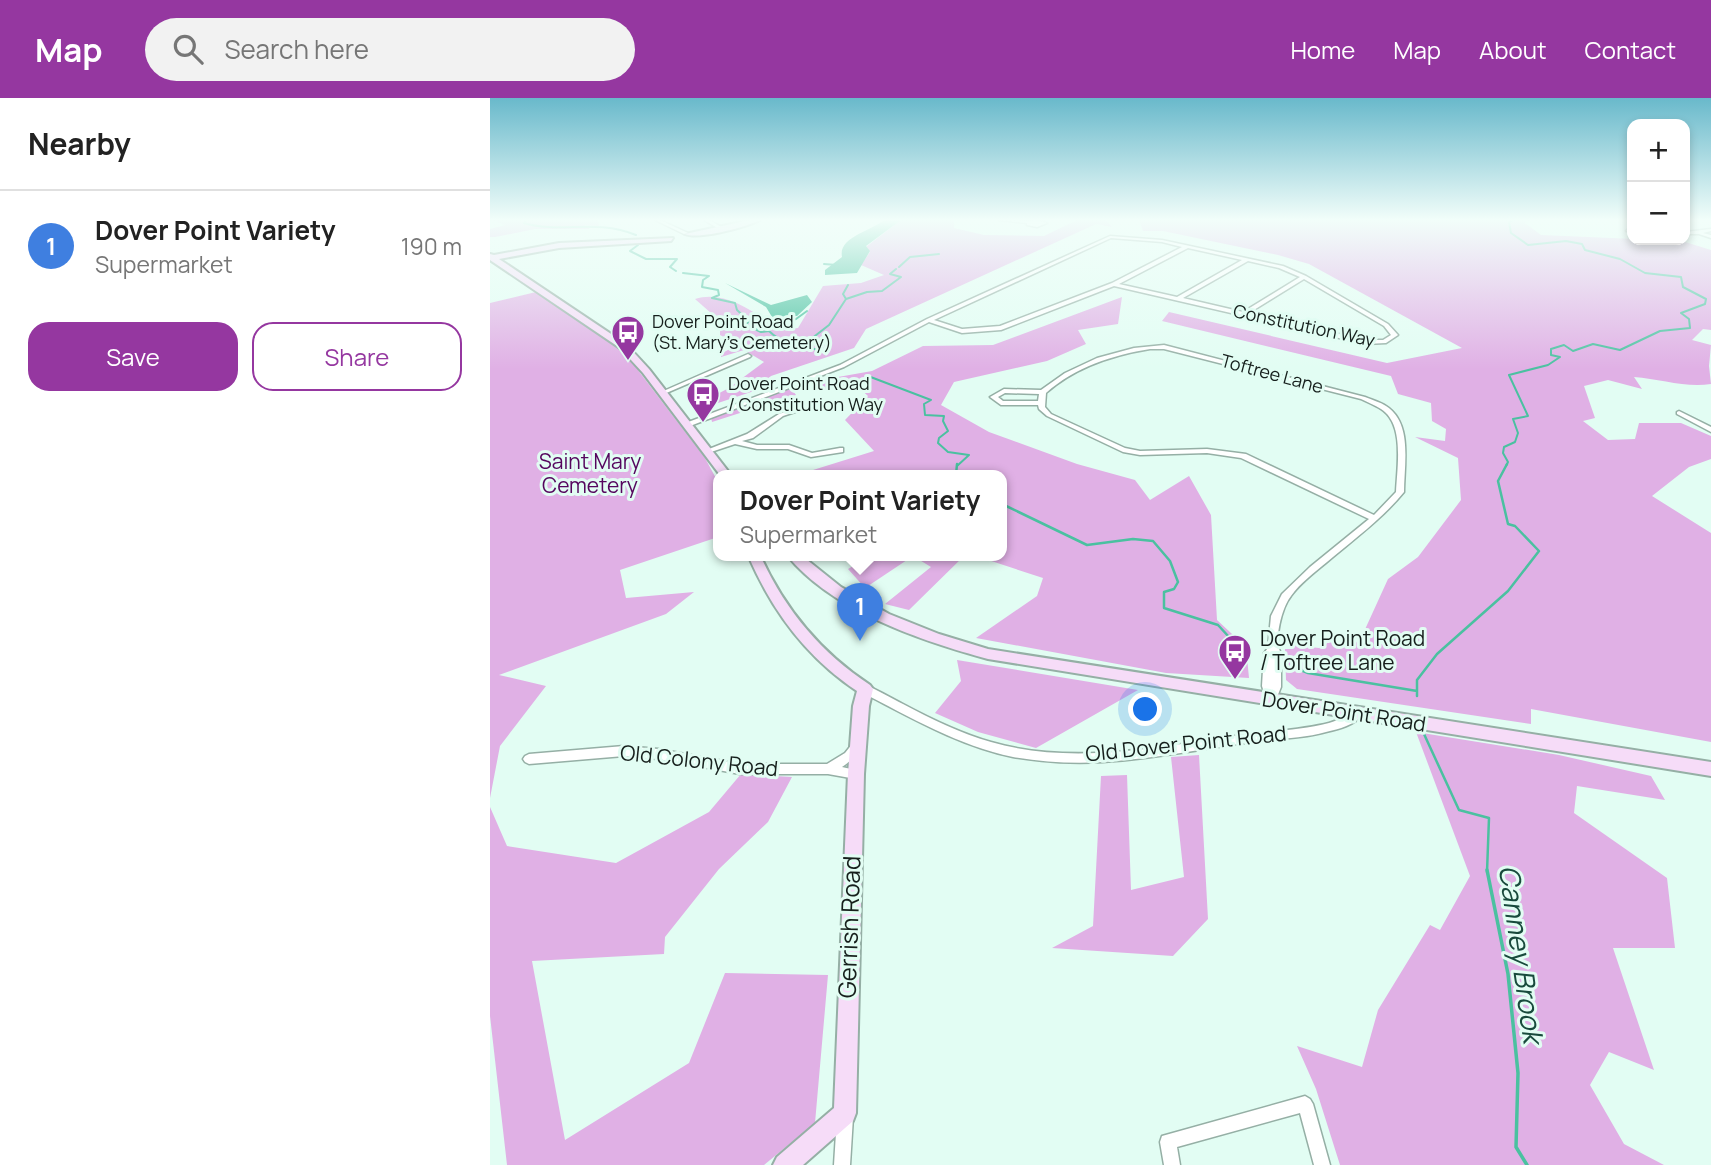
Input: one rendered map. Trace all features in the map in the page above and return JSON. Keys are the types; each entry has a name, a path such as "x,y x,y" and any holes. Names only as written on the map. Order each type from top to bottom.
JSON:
{"main road":[{"path":"509,270 612,337 635,358 722,470"},
{"name":"Old Dover Point Road","path":"756,561 789,621 839,671 865,689"},
{"name":"Dover Point Road","path":"800,561 834,589 873,613 958,646 1073,669 1711,769"},
{"name":"Gerrish Road","path":"845,1113 856,774 861,706 865,689"},
{"path":"786,1165 845,1113"}],"street":[{"name":"Constitution Way","path":"687,424 830,371 929,320 1037,270"},
{"path":"929,320 962,331 994,329 1114,284 1142,270"},
{"path":"1178,299 1229,270"},
{"name":"Constitution Way","path":"1114,284 1364,342 1384,342 1393,338 1394,332 1386,325 1304,277 1287,270"},
{"path":"1244,314 1304,277"},
{"name":"Toftree Lane","path":"1042,392 1061,378 1115,354 1134,348 1156,347 1179,350 1371,401 1385,408 1397,421 1400,492 1393,502 1287,594 1276,616 1273,649 1276,653 1276,687 1270,699"},
{"path":"662,393 748,356"},
{"path":"1040,403 1001,403 993,397 1004,391 1042,392 1040,403 1044,411 1123,450 1140,453 1207,451 1243,456 1374,518"},
{"path":"708,451 736,442 781,415 805,407"},
{"path":"1679,413 1711,430"},
{"path":"736,442 757,447 789,447 811,455 840,450"},
{"name":"Old Dover Point Road","path":"865,689 967,738 1011,752 1034,755 1144,753 1315,729 1347,723 1358,714"},
{"path":"828,769 849,756 858,745"},
{"name":"Old Colony Road","path":"528,759 624,751 658,754 740,769 828,769 856,774"},
{"path":"1172,1165 1168,1142 1305,1104 1322,1165"},
{"name":"Gerrish Road","path":"842,1165 845,1113"}],"green space":[{"path":"872,270 996,270 866,329 854,348 771,376 754,391 706,407 704,401 729,388 764,362 744,350 721,357 721,354 738,344 720,335 720,321 695,299 717,297 729,300 750,310 779,330 798,328 823,286 861,283 884,275"},
{"path":"1320,270 1711,270 1711,330 1703,329 1692,340 1711,345 1711,384 1683,384 1634,377 1642,389 1608,380 1584,386 1595,418 1583,421 1608,440 1635,439 1639,423 1681,423 1711,436 1711,459 1689,467 1652,496 1711,533 1711,742 1531,709 1531,724 1297,689 1286,680 1285,649 1291,649 1292,645 1319,648 1329,642 1355,644 1362,636 1388,579 1418,557 1461,500 1458,458 1415,437 1445,441 1446,429 1432,421 1431,403 1398,394 1391,376 1162,321 1169,312 1387,363 1462,348"},
{"name":"Saint Mary Cemetery","path":"536,292 612,342 628,357 705,458 713,473 713,539 620,570 626,598 694,592 666,614 499,675 546,686 500,746 490,798 490,303"},
{"path":"1122,297 1118,324 1078,330 1086,344 1047,361 954,382 941,405 989,432 1077,464 1135,480 1150,500 1189,476 1211,515 1217,620 1246,647 1249,678 1166,673 976,638 1037,596 1043,578 991,561 1007,561 1007,470 813,470 874,451 845,420 868,396 856,385 822,390 804,383 872,371 923,346 993,345"},
{"path":"791,388 796,395 712,422 711,417"},
{"path":"862,561 906,561 865,588 848,569"},
{"path":"921,561 959,561 909,610 885,604 931,567"},
{"path":"957,660 1138,690 1036,748 978,732 935,713 961,681"},
{"path":"1416,732 1559,755 1651,776 1665,800 1577,786 1574,813 1667,878 1675,948 1613,948 1654,1070 1609,1052 1590,1085 1624,1144 1664,1165 1340,1165 1316,1089 1297,1046 1362,1067 1378,1010 1430,925 1440,930 1470,876"},
{"path":"1199,755 1208,919 1173,956 1052,948 1093,926 1101,776 1127,775 1131,890 1184,877 1171,757"},
{"path":"741,774 792,777 768,822 719,869 665,937 664,954 532,961 565,1140 689,1063 725,973 828,975 815,1123 764,1165 507,1165 490,1016 490,807 507,846 616,863 709,812"}],"shaded area":[{"path":"825,270 859,270 857,273 825,275"},
{"path":"725,283 771,305 807,295 812,302 797,316 772,317 766,307"}],"waterway":[{"path":"846,299 867,292 882,291 901,277 890,274 895,270"},
{"name":"Canney Brook","path":"1507,464 1504,447 1515,442 1518,433 1513,419 1528,416 1509,375 1548,365 1560,357 1551,355 1551,349 1564,345 1573,351 1593,344 1620,350 1660,331 1690,328 1689,319 1681,313 1705,304 1706,299 1683,287 1681,277 1645,273 1639,270"},
{"path":"683,273 709,276 703,280 702,287 718,290 719,295 712,298 735,303 737,310 749,321 746,325 761,332 769,331 784,341 814,341 806,347 826,352"},
{"path":"846,299 843,294 848,285"},
{"path":"811,339 829,325 846,299"},
{"path":"756,329 796,319 807,311"},
{"path":"868,376 931,400 924,404 925,415 944,416 943,421 948,431 939,438 938,443 948,452 969,455 957,466"},
{"path":"956,470 957,464"},
{"name":"Canney Brook","path":"1417,691 1417,680 1437,654 1508,591 1539,551 1515,526 1508,524 1498,481 1507,464"},
{"path":"1007,506 1087,545 1133,539 1153,541 1170,561 1178,582 1174,589 1164,592 1164,608 1218,625 1240,649 1250,655"},
{"path":"1291,666 1308,673 1417,691"},
{"name":"Canney Brook","path":"1417,691 1417,696"},
{"name":"Canney Brook","path":"1424,734 1459,810 1489,818 1487,870"},
{"name":"Canney Brook","path":"1487,870 1508,974 1518,1073 1516,1147 1527,1165"}],"place":[{"name":"Dover Point Road (St. Mary's Cemetery)","path":"628,362"},
{"name":"Dover Point Road / Constitution Way","path":"703,424"},
{"name":"Dover Point Variety","path":"860,641"},
{"name":"Dover Point Road / Toftree Lane","path":"1235,681"}]}
